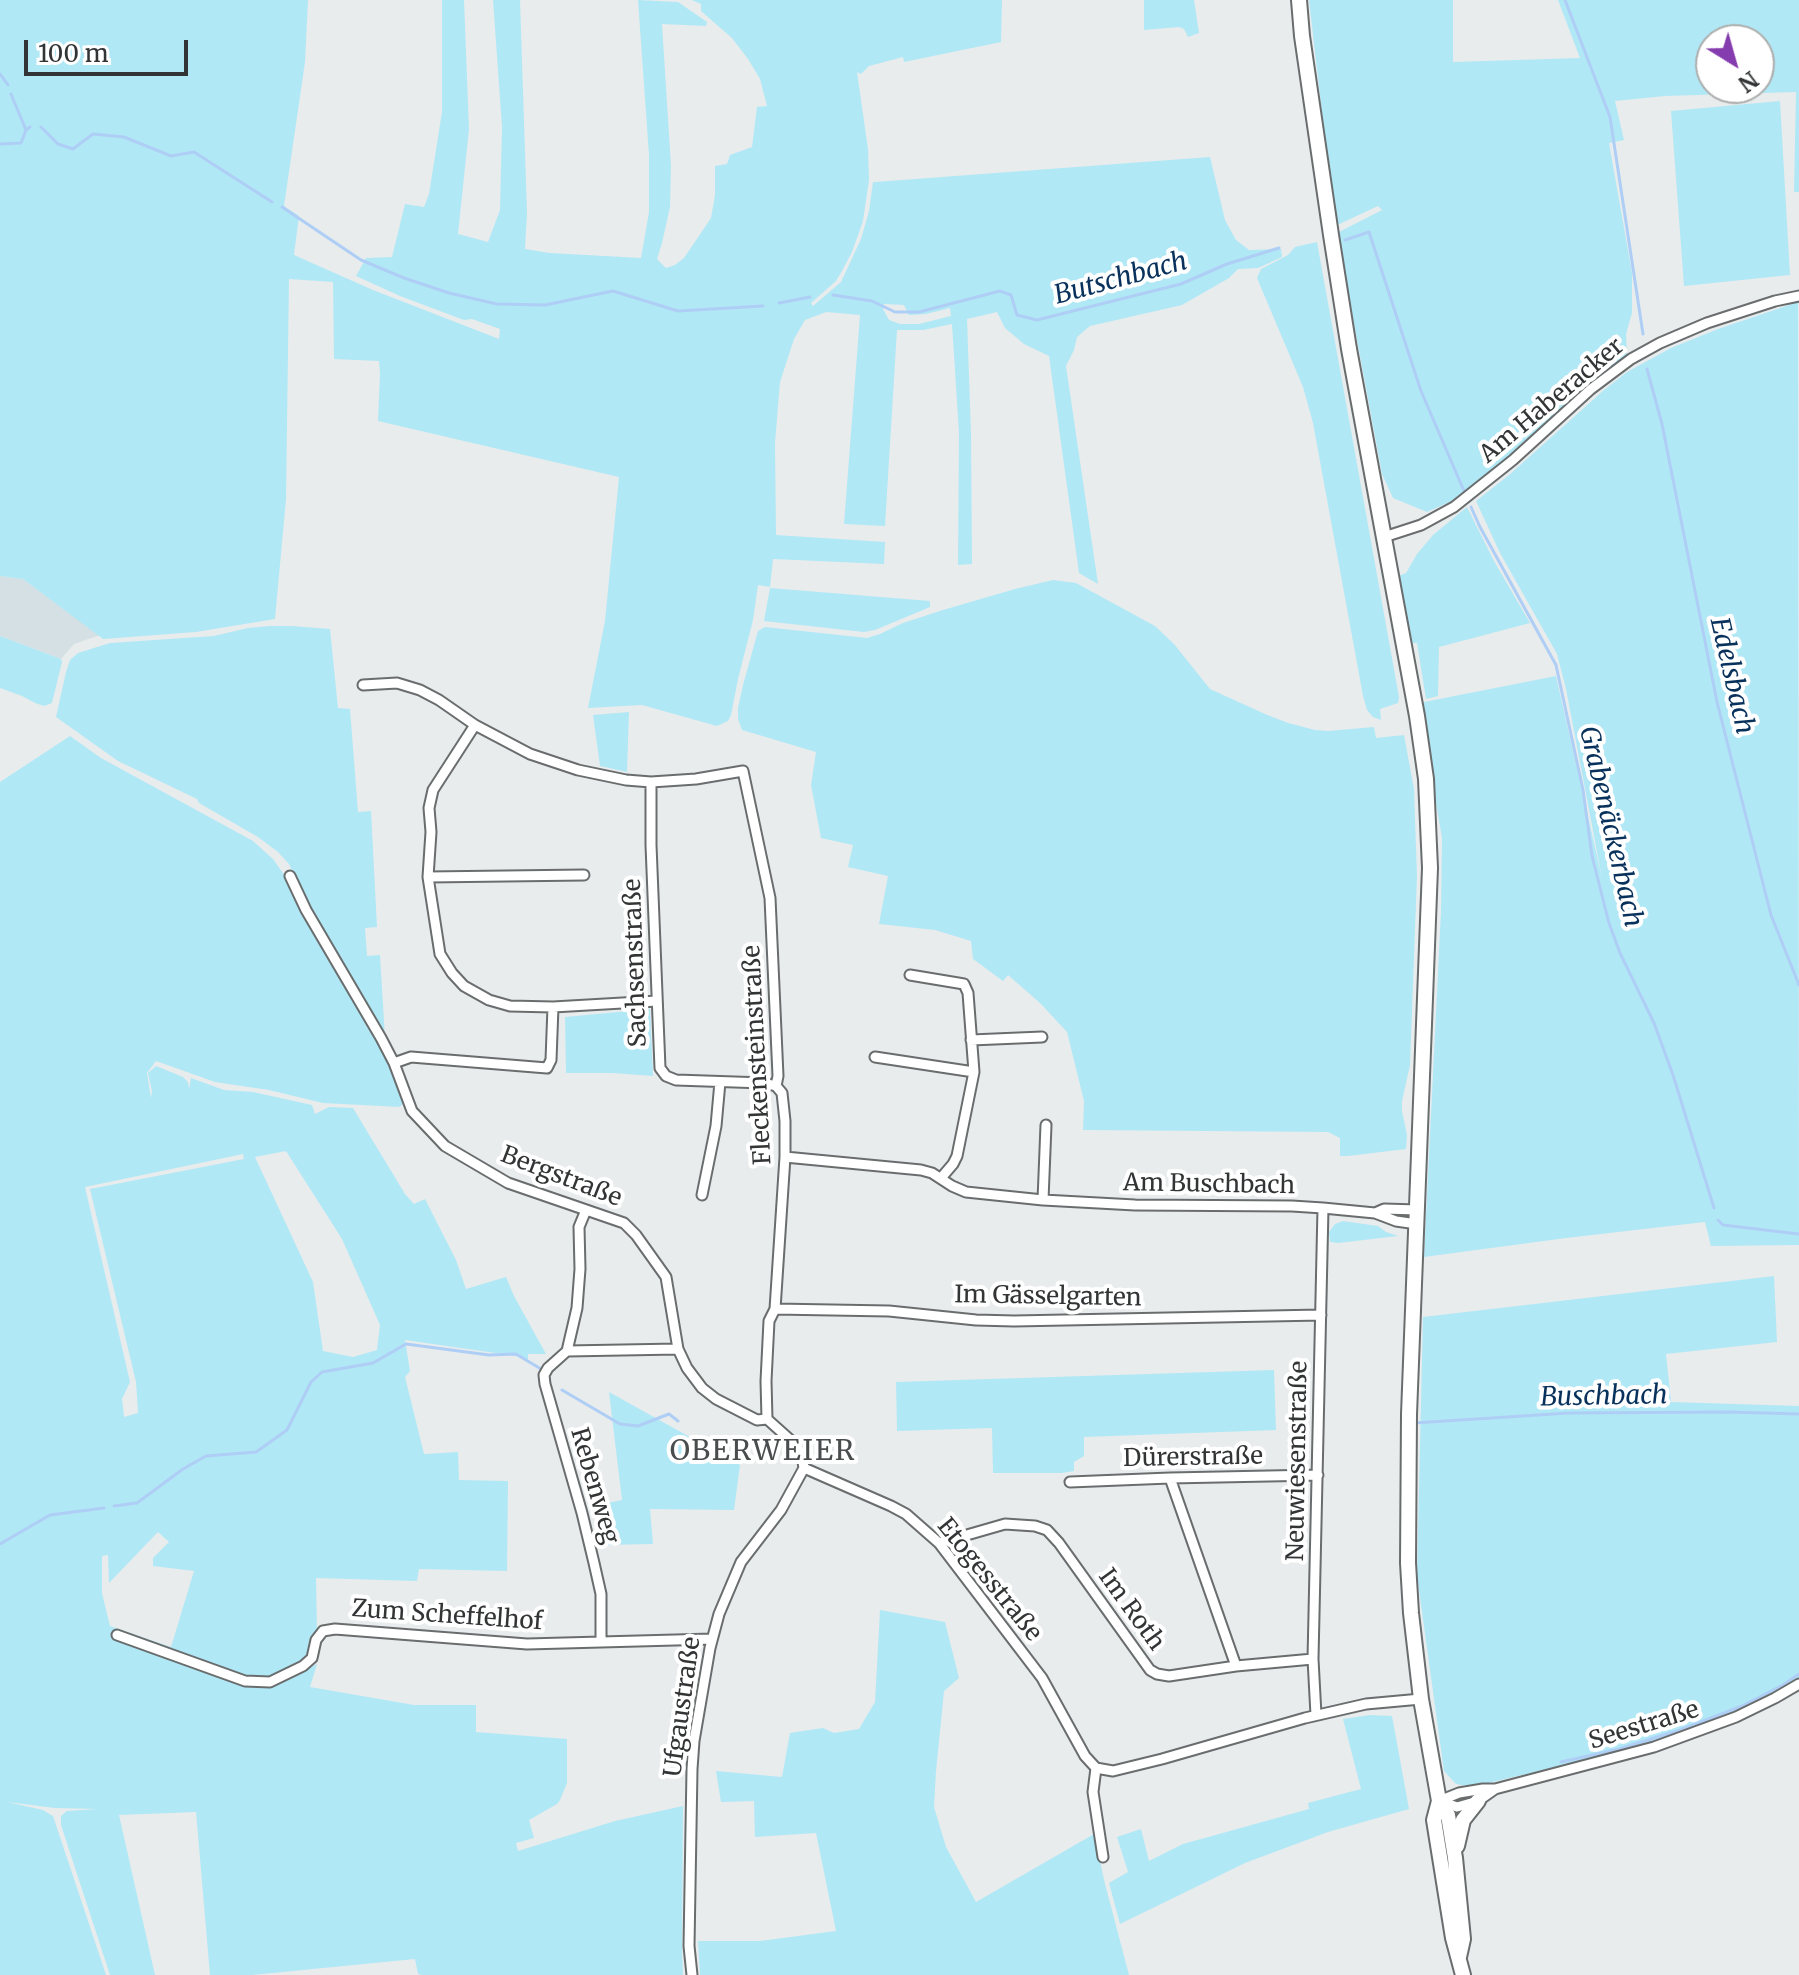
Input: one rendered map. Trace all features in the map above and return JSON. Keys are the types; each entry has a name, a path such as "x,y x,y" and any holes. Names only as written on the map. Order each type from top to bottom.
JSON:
{"main road":[{"path":"1299,0 1349,349 1426,779 1430,838 1409,1414 1408,1563 1421,1699 1439,1801 1448,1815 1455,1858 1463,1939 1459,1957"},
{"path":"1439,1801 1434,1820 1453,1938 1463,1975"},
{"path":"1455,1858 1463,1820 1478,1801"}],"street":[{"name":"Am Haberacker","path":"1384,537 1421,525 1454,507 1513,460 1591,389 1631,359 1707,323 1799,296"},
{"path":"363,685 397,683 409,686 439,700 475,725 530,754 578,770 651,782"},
{"path":"475,725 433,790 429,808 428,877 440,954 452,973 464,986 489,1000 510,1006 553,1007 657,1001"},
{"name":"Fleckensteinstraße","path":"651,782 743,771 770,898 776,1086 782,1093 785,1157 775,1309 769,1321 767,1419"},
{"name":"Sachsenstraße","path":"651,782 660,1068 666,1076 676,1080 776,1086"},
{"path":"428,877 584,875"},
{"name":"Bergstraße","path":"290,876 306,910 394,1063 412,1111 445,1146 508,1183 624,1223 660,1265 666,1277 678,1349 687,1368 702,1388 716,1399 757,1420 767,1419"},
{"path":"910,975 964,984 968,993 974,1072 957,1156 941,1178"},
{"path":"394,1063 411,1057 547,1068 551,1060 553,1007"},
{"path":"971,1040 1042,1037"},
{"path":"875,1057 974,1072"},
{"path":"702,1195 716,1126 720,1082"},
{"path":"1043,1200 1046,1125"},
{"name":"Am Buschbach","path":"785,1157 921,1170 966,1192 1043,1200 1135,1205 1292,1206 1375,1213 1384,1209 1417,1217"},
{"name":"Neuwiesenstraße","path":"1316,1715 1313,1659 1323,1208"},
{"name":"Rebenweg","path":"586,1210 579,1227 577,1308 567,1351 544,1375 598,1578 601,1641"},
{"name":"Im Gässelgarten","path":"775,1309 889,1311 1014,1321 1321,1315"},
{"path":"567,1351 678,1349"},
{"path":"767,1419 796,1445 804,1468"},
{"name":"Etogesstraße","path":"804,1468 898,1510 939,1543 1042,1678 1085,1756 1096,1768"},
{"name":"Ufgaustraße","path":"692,1975 689,1946 692,1769 712,1639 729,1587 741,1562 781,1510 804,1468"},
{"name":"Dürerstraße","path":"1070,1482 1318,1475"},
{"path":"1170,1478 1236,1666"},
{"name":"Im Roth","path":"939,1543 1005,1524 1047,1530 1150,1670 1157,1674 1169,1676 1313,1659"},
{"name":"Zum Scheffelhof","path":"117,1635 245,1681 270,1682 303,1666 312,1658 316,1640 323,1631 335,1629 527,1644 712,1639"},
{"name":"Seestraße","path":"1439,1801 1459,1793 1495,1789 1693,1734 1799,1684"},
{"path":"1103,1857 1093,1792 1096,1768 1113,1771 1366,1704 1421,1699"},
{"name":"Seestraße","path":"1478,1801 1495,1789"},
{"path":"1439,1801 1457,1807 1478,1801"}],"shaded area":[{"path":"0,0 308,0 305,62 284,206 299,216 294,255 373,290 499,339 500,329 472,319 464,320 356,276 366,258 392,257 405,204 424,207 429,194 442,112 442,0 464,0 469,129 458,234 488,242 500,210 502,127 493,0 520,0 527,213 525,249 550,253 641,258 649,212 649,155 638,0 678,2 707,22 706,26 662,24 671,166 670,207 657,259 666,268 684,258 711,218 715,166 727,164 730,155 752,147 757,107 767,106 760,79 748,59 732,38 701,11 701,4 692,0 1002,0 1001,42 904,62 903,57 869,66 861,74 857,72 868,149 869,180 863,221 842,271 836,281 811,303 813,306 841,282 861,239 873,182 1210,157 1225,220 1236,240 1249,250 1281,249 1282,257 1258,268 1238,269 1229,278 1182,305 1090,326 1077,337 1066,366 1098,584 1079,573 1049,356 1024,344 1005,328 997,312 967,319 972,564 958,565 959,433 952,324 923,330 897,330 885,526 844,524 860,315 826,312 805,320 794,339 780,382 775,443 776,535 885,542 884,564 773,559 770,587 758,585 731,715 728,721 717,726 642,705 588,708 605,621 619,477 378,421 379,361 334,359 333,282 289,279 286,499 275,619 196,632 103,639 23,579 0,576","holes":["884,304 904,305 909,315 950,308 951,316 919,324 900,324 889,320 883,309"]},
{"path":"1144,0 1194,0 1199,33 1188,37 1179,27 1144,30"},
{"path":"1309,0 1453,0 1453,62 1580,58 1558,0 1799,0 1799,192 1794,192 1796,92 1775,93 1775,24 1695,24 1695,95 1615,101 1624,140 1609,143 1632,273 1632,313 1626,334 1627,356 1601,375 1489,474 1452,501 1427,512 1393,498 1382,474 1337,233 1382,210 1378,206 1335,226"},
{"path":"1780,101 1790,275 1684,286 1671,111 1775,104"},
{"path":"1317,242 1399,697 1398,703 1380,709 1381,720 1367,710 1363,696 1313,423 1303,387 1257,278 1261,269 1288,255 1295,247"},
{"path":"1798,302 1799,1245 1711,1246 1705,1222 1424,1257 1442,838 1419,703 1556,676 1602,878 1557,654 1500,553 1476,501 1627,372 1671,348"},
{"path":"1467,507 1530,623 1439,647 1438,696 1426,699 1417,643 1409,643 1396,577 1406,573 1433,535"},
{"path":"0,576 23,579 100,635 74,644 61,659 0,636"},
{"path":"1053,580 1076,583 1155,626 1174,644 1210,689 1265,714 1315,730 1374,727 1376,738 1404,735 1414,789 1417,876 1410,1065 1402,1101 1406,1149 1340,1156 1340,1138 1328,1132 1083,1130 1084,1101 1067,1032 1008,975 1003,981 973,959 971,941 935,930 879,924 888,876 848,867 853,845 821,838 811,785 816,752 742,730 738,708 743,685 758,631 765,627 867,638 943,610"},
{"path":"770,588 930,601 930,607 864,632 764,621"},
{"path":"270,626 330,629 338,708 350,709 358,812 371,811 377,927 365,928 367,956 380,955 385,1038 312,915 289,864 278,852 197,799 118,761 56,717 70,660 78,653 110,643 214,636"},
{"path":"0,636 61,659 52,703 44,706 0,688"},
{"path":"629,712 627,772 600,766 593,715"},
{"path":"70,736 101,758 253,841 273,859 365,1024 388,1057 403,1104 399,1107 323,1103 269,1090 215,1082 156,1061 147,1073 151,1098 148,1073 156,1066 183,1077 189,1089 191,1078 224,1090 253,1092 312,1105 315,1114 329,1107 353,1108 405,1194 414,1204 425,1199 456,1260 466,1289 506,1277 546,1354 528,1354 528,1360 405,1340 410,1371 405,1377 424,1454 458,1452 459,1480 508,1481 507,1571 419,1569 417,1581 316,1578 317,1631 307,1659 269,1679 258,1680 272,1687 317,1664 310,1687 414,1705 476,1705 476,1732 567,1739 567,1783 560,1800 529,1820 534,1838 516,1843 518,1851 615,1821 683,1806 683,1975 422,1975 418,1974 415,1959 252,1975 210,1975 196,1812 119,1815 155,1975 110,1975 61,1825 61,1816 67,1811 97,1809 7,1802 43,1810 53,1816 106,1975 0,1975 0,782","holes":["286,1151 342,1239 380,1325 377,1350 353,1357 323,1351 313,1282 255,1157","243,1154 244,1159 90,1189 136,1382 138,1413 124,1417 122,1399 130,1382 85,1187","158,1532 169,1542 153,1558 153,1566 194,1571 171,1647 110,1626 102,1593 102,1556 108,1555 109,1583"]},
{"path":"650,1009 653,1076 566,1073 565,1017"},
{"path":"1343,1221 1378,1226 1398,1236 1330,1242 1329,1232 1335,1224"},
{"path":"1774,1276 1777,1342 1666,1354 1671,1402 1799,1406 1799,1679 1763,1700 1682,1734 1647,1745 1476,1786 1455,1783 1444,1771 1417,1576 1423,1317"},
{"path":"1274,1370 1276,1430 1084,1437 1084,1456 1074,1462 1074,1471 1062,1473 993,1473 992,1428 897,1431 896,1382"},
{"path":"609,1392 740,1465 734,1510 650,1509 653,1544 603,1545 593,1506 622,1500"},
{"path":"880,1610 945,1622 959,1678 944,1691 934,1807 946,1847 976,1902 1094,1834 1129,1975 700,1975 698,1941 760,1941 836,1931 816,1833 755,1837 754,1801 721,1802 716,1771 782,1777 790,1733 823,1728 834,1733 859,1729 875,1702"},
{"path":"1392,1716 1409,1809 1328,1832 1245,1863 1120,1924 1109,1883 1128,1872 1117,1837 1141,1829 1149,1861 1183,1844 1309,1809 1308,1803 1361,1789 1343,1719"}],"waterway":[{"name":"Edelsbach","path":"1565,0 1610,117 1643,334"},
{"name":"Butschbach","path":"0,74 8,85"},
{"name":"Butschbach","path":"11,94 26,130 30,127"},
{"name":"Butschbach","path":"41,127 58,144 73,149 93,134 124,137 171,156 194,152 272,202"},
{"path":"0,144 21,143 26,130"},
{"name":"Butschbach","path":"282,207 361,260 449,293 497,304 545,305 613,291 678,311 763,306"},
{"name":"Grabenäckerbach","path":"1345,240 1369,232 1421,391 1464,491"},
{"name":"Butschbach","path":"833,295 872,301 895,312 919,312 1000,291 1011,295 1017,315 1037,320 1181,284 1227,264 1279,248"},
{"name":"Butschbach","path":"779,303 810,297"},
{"name":"Edelsbach","path":"1647,369 1662,424 1717,702 1771,915 1799,985"},
{"name":"Grabenäckerbach","path":"1471,507 1556,665 1583,790 1592,856 1609,923 1654,1023 1714,1208"},
{"name":"Grabenäckerbach","path":"1718,1220 1723,1225 1799,1234"},
{"path":"114,1506 137,1503 206,1456 256,1452 287,1430 311,1382 322,1372 373,1363 406,1344 489,1355 516,1354 541,1369"},
{"path":"562,1390 620,1424 638,1426 669,1414 678,1421"},
{"name":"Buschbach","path":"1414,1423 1569,1413 1799,1414"},
{"path":"0,1544 50,1515 104,1508"},
{"path":"1561,1762 1619,1749 1680,1730 1742,1706 1799,1674"}],"district":[{"name":"OBERWEIER","path":"763,1452"}]}
